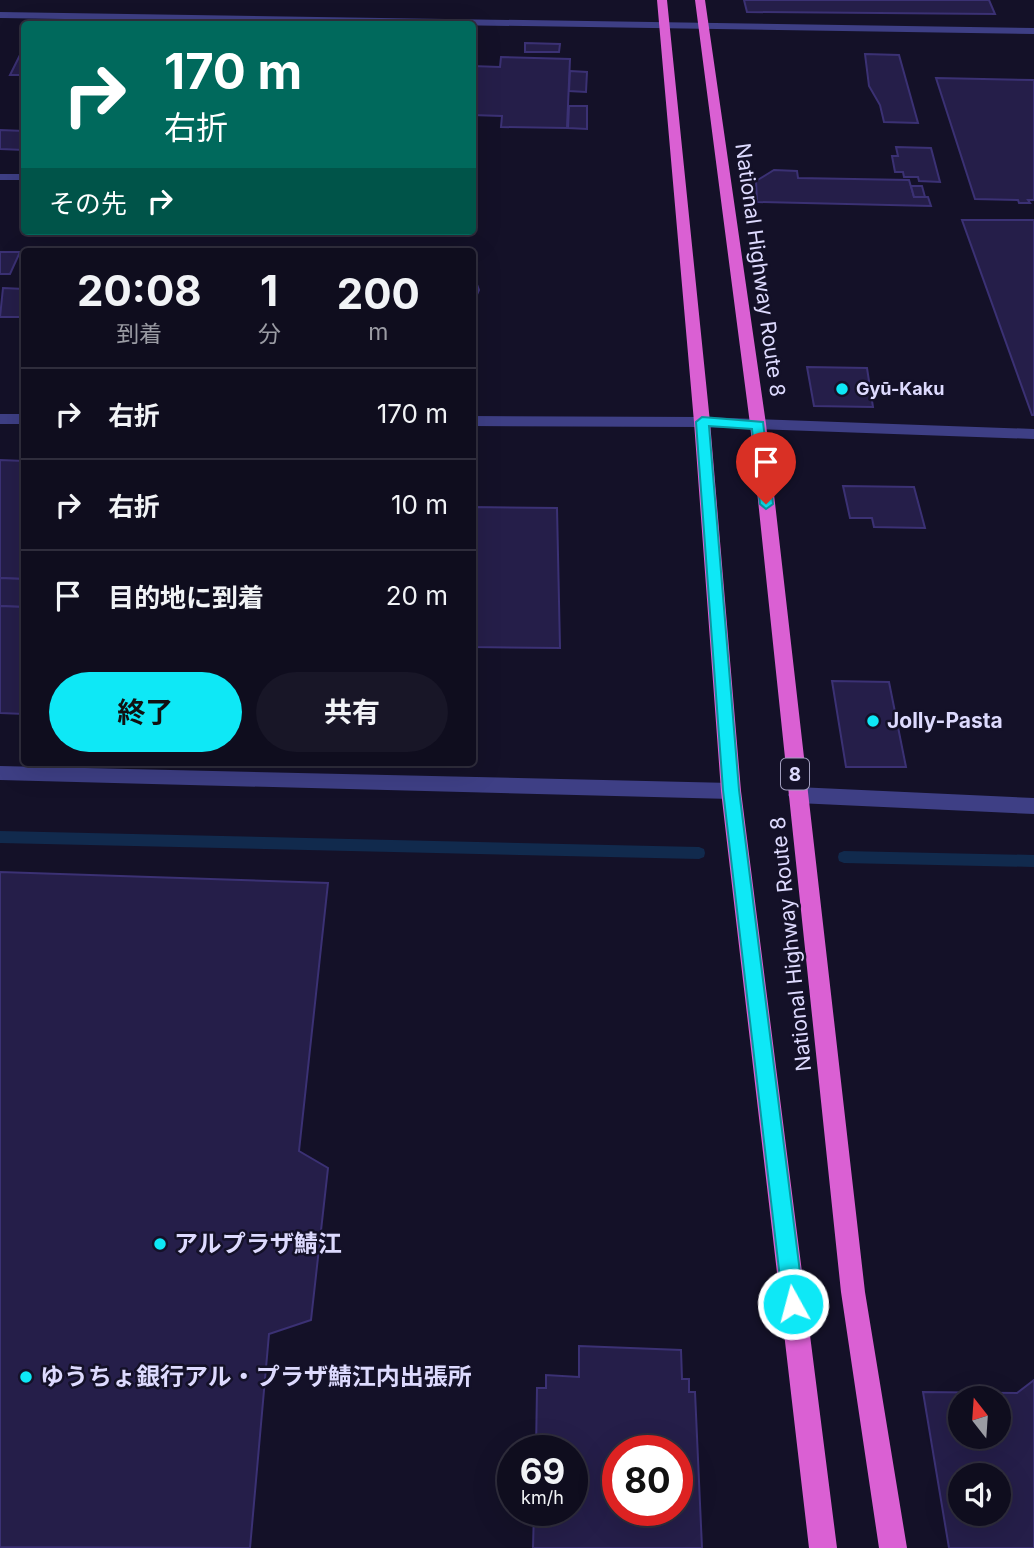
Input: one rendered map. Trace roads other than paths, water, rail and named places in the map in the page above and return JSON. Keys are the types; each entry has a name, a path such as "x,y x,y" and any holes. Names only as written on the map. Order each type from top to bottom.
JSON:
{"highway":[{"name":"National Highway Route 8","path":"662,0 702,422 731,790 823,1548"},
{"name":"National Highway Route 8","path":"700,0 758,425 853,1292 893,1548"}],"street":[{"path":"0,15 192,21"},
{"path":"476,23 1034,31"},
{"path":"0,177 21,177"},
{"path":"0,419 21,419"},
{"path":"476,421 702,422 1034,434"},
{"path":"0,773 731,790"},
{"path":"797,795 1034,806"}],"waterway":[{"path":"0,837 699,853"},
{"path":"844,857 1034,861"}],"place":[{"name":"Gyū-Kaku","path":"842,389"},
{"name":"Jolly-Pasta","path":"873,721"},
{"name":"アルプラザ鯖江","path":"160,1244"},
{"name":"ゆうちょ銀行アル・プラザ鯖江内出張所","path":"26,1377"}]}
